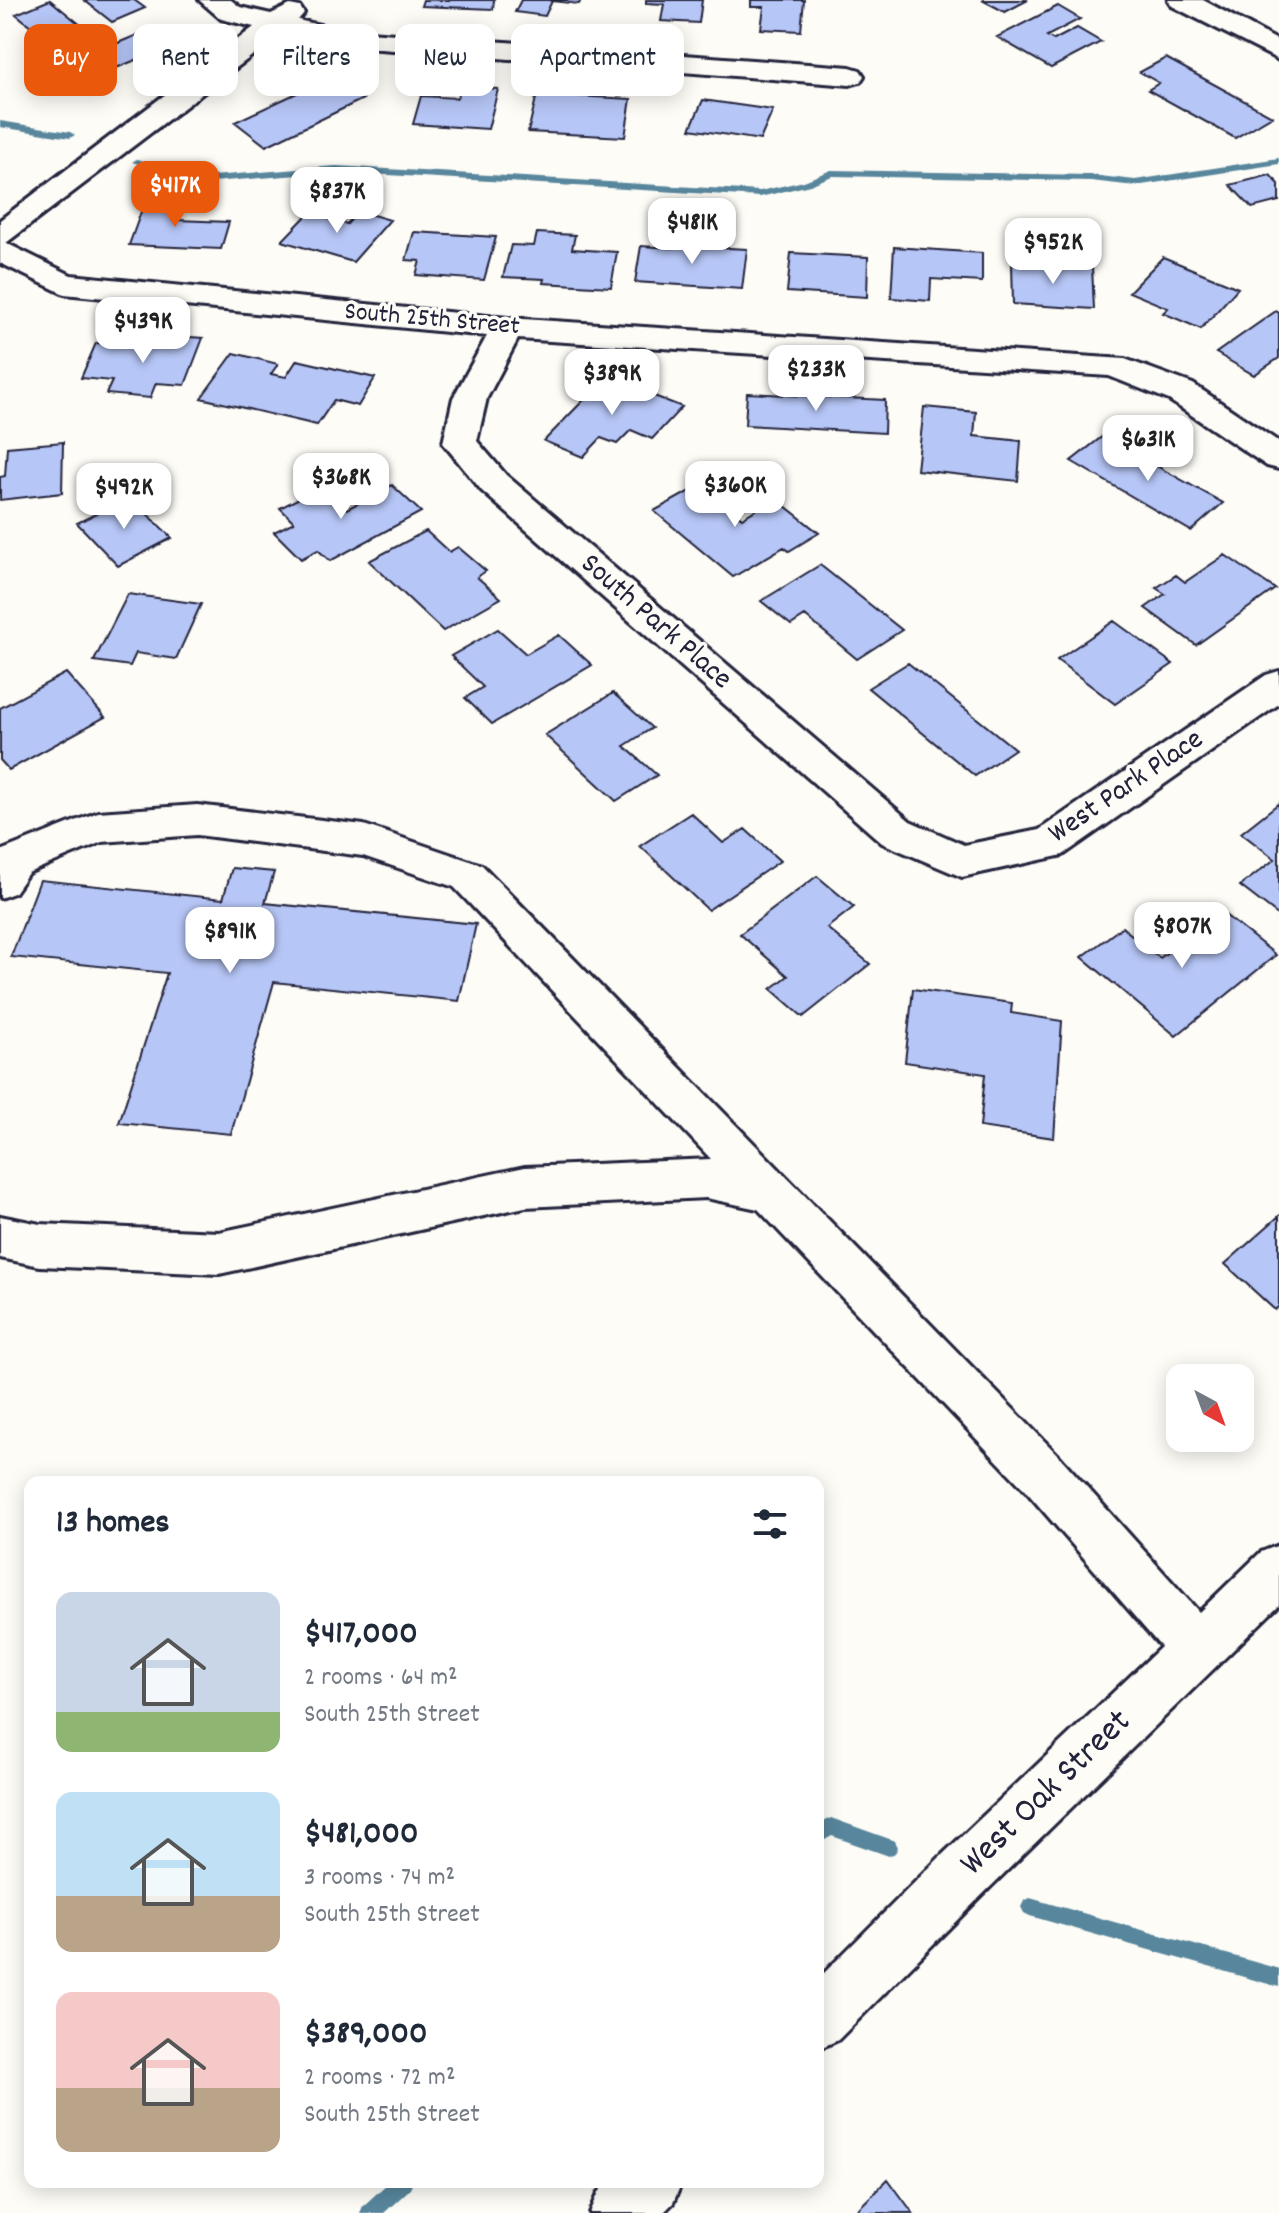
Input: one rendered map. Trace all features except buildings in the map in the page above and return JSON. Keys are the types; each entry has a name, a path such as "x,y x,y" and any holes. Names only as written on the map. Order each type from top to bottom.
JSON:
{"street":[{"path":"213,0 231,13 271,24"},
{"path":"276,24 305,0"},
{"path":"1182,0 1277,47"},
{"path":"0,235 254,41"},
{"path":"379,41 850,76"},
{"name":"South 25th Street","path":"0,251 64,284 508,328 1113,366 1181,392 1279,458"},
{"name":"South Park Place","path":"508,328 470,398 460,443 494,483 896,832 962,861"},
{"name":"West Park Place","path":"962,861 1049,844 1279,685"},
{"path":"0,882 14,862 98,827 197,820 364,841 468,876 1042,1473 1198,1650"},
{"path":"0,1237 40,1245 219,1253 525,1187 706,1178 773,1192"},
{"name":"West Oak Street","path":"824,2014 961,1876 1279,1570"},
{"path":"620,2213 646,2188"}],"waterway":[{"path":"0,124 70,135"},
{"path":"137,162 200,180 336,169 760,194 807,183 831,173 1091,178 1135,183 1279,161"},
{"path":"824,1831 831,1827 889,1847"},
{"path":"1030,1907 1279,1978"},
{"path":"370,2213 397,2188"}]}
